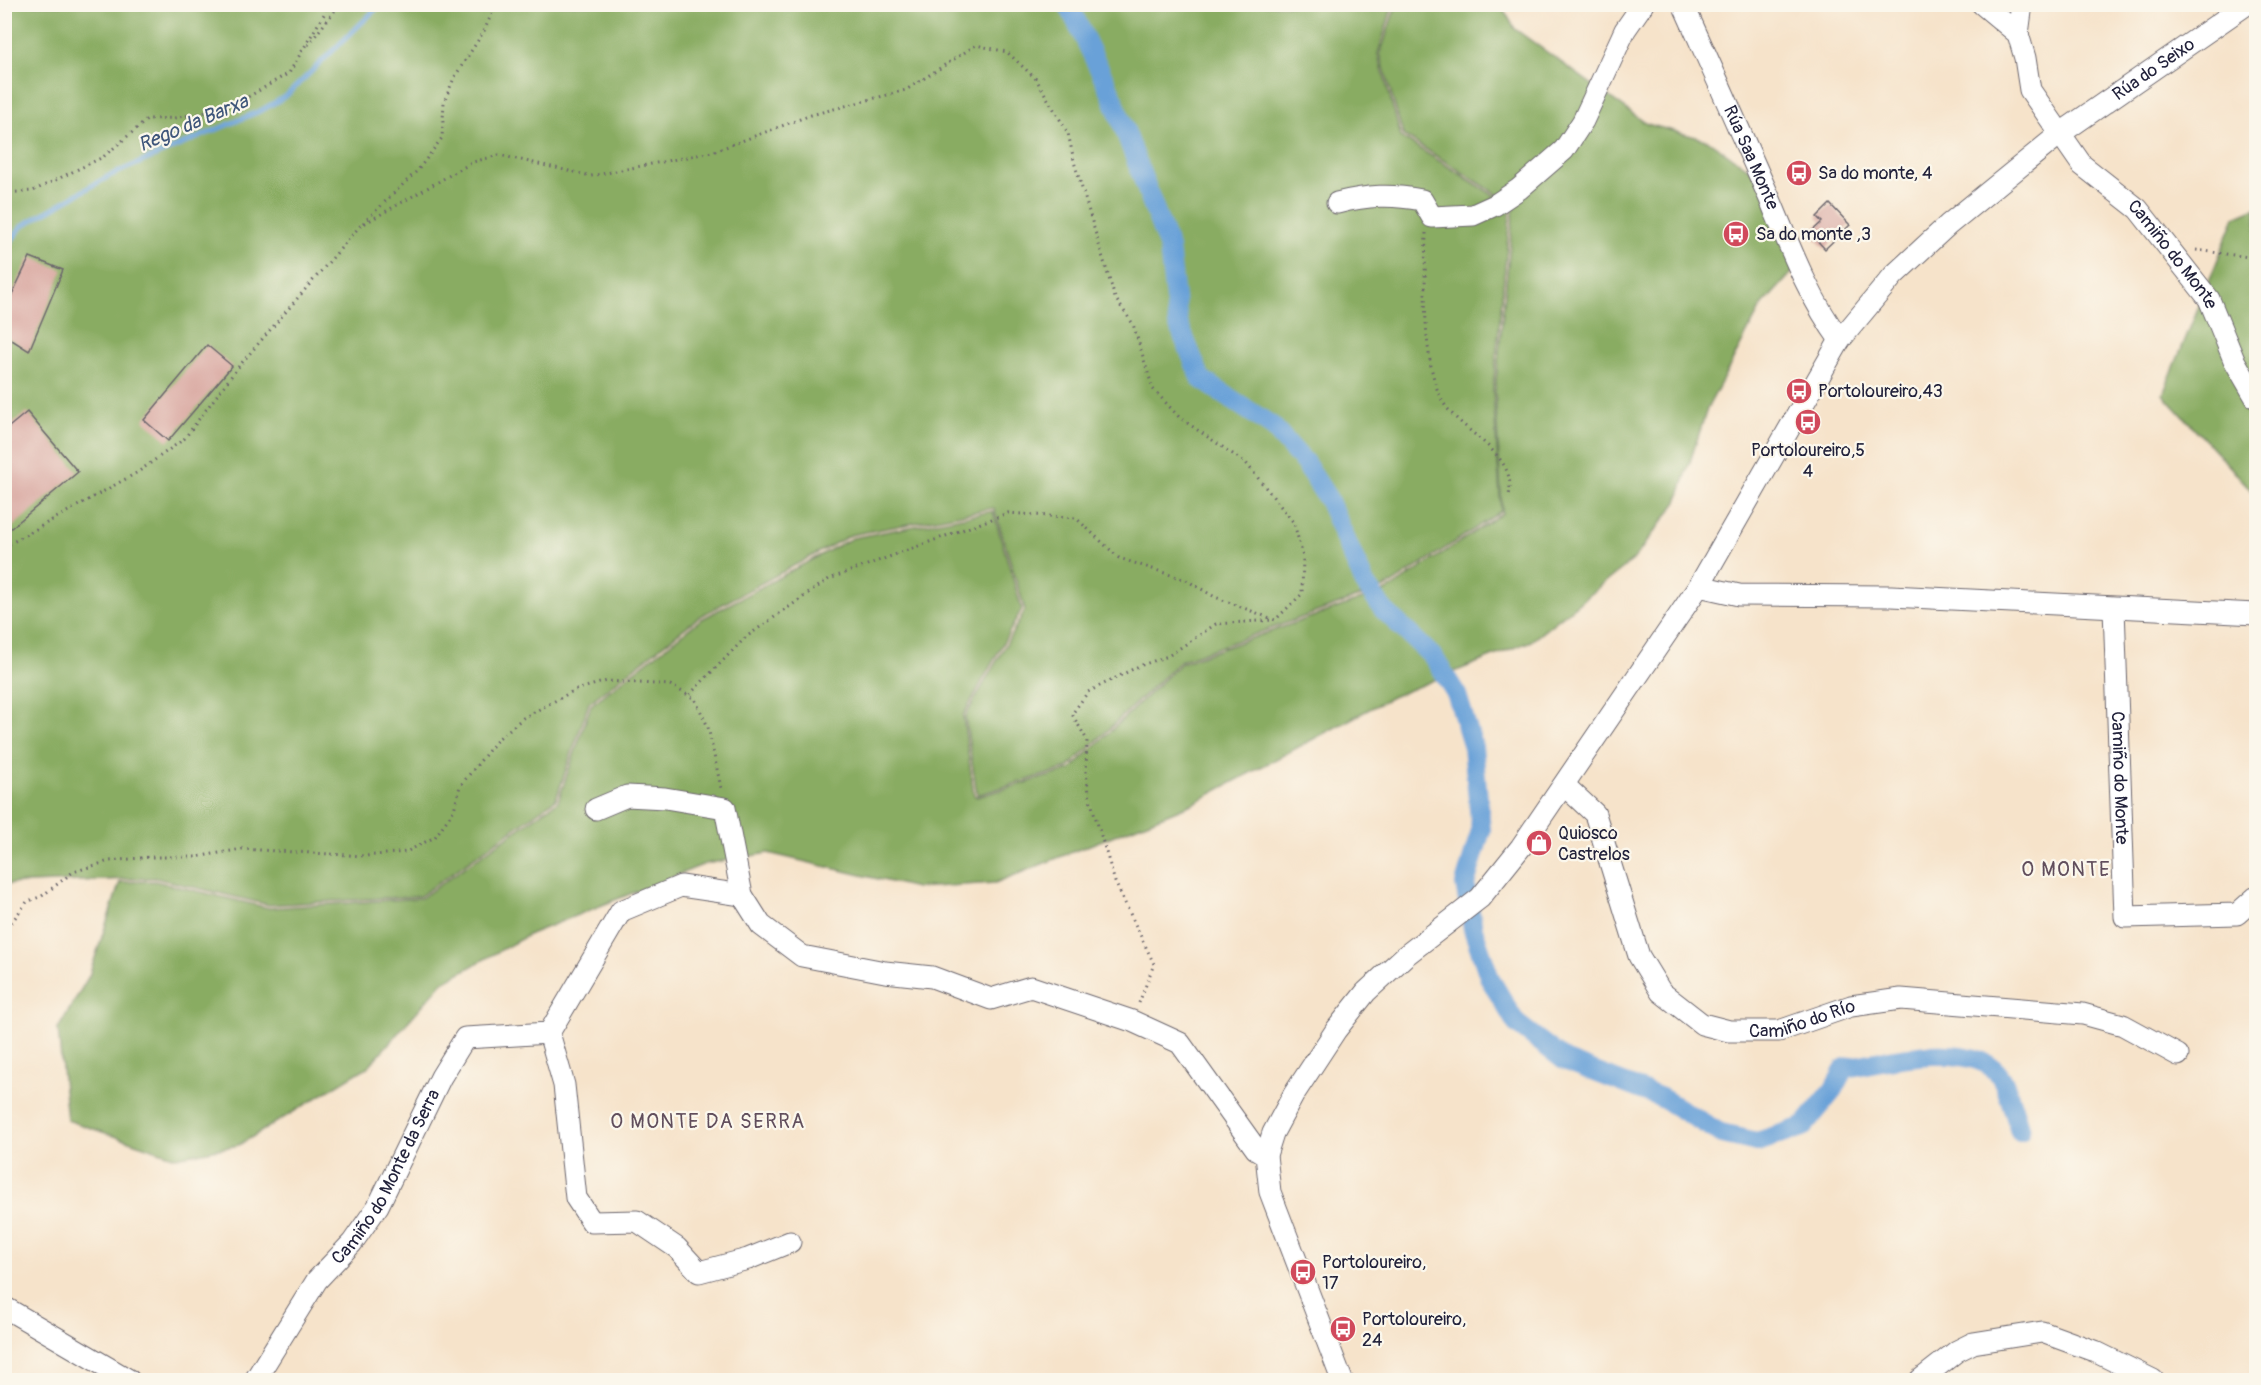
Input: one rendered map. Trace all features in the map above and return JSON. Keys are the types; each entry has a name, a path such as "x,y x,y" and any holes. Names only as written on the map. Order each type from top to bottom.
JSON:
{"street":[{"path":"1337,204 1364,196 1392,194 1422,200 1432,218 1473,215 1495,205 1519,189 1564,150 1583,121 1625,30 1643,4"},
{"name":"Rúa Saa Monte","path":"1683,4 1772,205 1791,255 1824,319 1840,340"},
{"path":"1982,4 2018,34"},
{"path":"2018,34 2022,4"},
{"name":"Rúa do Seixo","path":"1266,1155 1273,1133 1294,1094 1336,1030 1366,992 1405,956 1480,898 1521,847 1699,586 1840,340 1894,275 1948,225 2061,133 2247,4"},
{"name":"Camiño do Monte","path":"2018,34 2025,58 2030,90 2082,165 2138,209 2209,298 2234,360 2256,398"},
{"path":"1699,586 1739,595 1891,596 2256,614"},
{"name":"Camiño do Monte","path":"2114,608 2125,917 2238,914 2256,897"},
{"name":"Camiño do Río","path":"1564,785 1595,814 1639,956 1661,992 1702,1024 1730,1031 1779,1031 1851,1006 1901,999 2083,1014 2123,1025 2178,1055"},
{"path":"596,809 627,796 665,798 725,808 742,895 761,925 802,956 885,972 932,977 991,999 1031,987 1132,1021 1180,1043 1256,1149 1266,1155 1270,1192 1342,1380"},
{"path":"742,895 681,886 621,911 549,1033 564,1085 576,1198 592,1222 637,1221 677,1248 699,1272 747,1259 790,1242"},
{"name":"Camiño do Monte da Serra","path":"255,1380 317,1280 352,1243 378,1206 441,1077 465,1038 549,1033"},
{"path":"4,1307 129,1380"},
{"path":"1920,1380 1957,1351 1973,1343 2042,1332 2094,1351 2153,1380"}],"path":[{"path":"4,193 33,191 103,158 148,119 174,118 229,108 289,72 326,11 326,4"},
{"path":"301,53 340,4"},
{"path":"4,547 138,472 184,439 239,366 360,226 418,170 442,138 444,102 454,78 484,31 496,4"},
{"path":"360,226 473,162 500,155 591,176 701,154 811,115 906,90 976,45 1008,52 1036,79 1068,133 1075,165 1115,298 1133,324 1154,389 1180,418 1246,463 1294,523 1303,557 1302,594 1275,620 1216,624 1168,656 1139,666 1088,692 1072,714 1087,740 1086,773 1090,799 1115,882 1154,964 1132,1021"},
{"path":"1432,218 1426,232 1425,261 1430,356 1436,385 1443,401 1456,418 1493,450 1505,467 1511,483 1509,495"},
{"path":"2193,250 2256,258"},
{"path":"688,696 746,637 829,579 1008,513 1076,518 1119,558 1186,580 1215,597 1275,620"},
{"path":"4,932 27,902 42,896 73,872 109,861 151,857 196,857 242,849 365,856 406,852 435,837 453,810 460,786 498,739 523,718 575,690 607,681 669,686 694,699 708,728 725,808"}],"green space":[{"path":"4,5 1393,5 1378,54 1401,137 1511,206 1493,390 1501,511 1387,587 1180,661 1068,768 977,795 965,717 1025,610 994,508 851,535 699,617 589,703 556,799 420,896 269,905 155,878 5,884"},
{"path":"1396,5 1501,5 1515,29 1647,124 1707,140 1781,191 1798,266 1761,307 1707,409 1677,502 1633,560 1531,641 1392,697 1192,804 995,883 916,888 768,853 705,864 530,934 443,982 369,1066 239,1145 176,1157 67,1120 58,1029 89,976 120,882 155,881 269,908 421,898 558,801 591,705 700,620 852,538 993,511 1022,609 963,716 974,795 977,797 1070,770 1181,663 1388,590 1502,513 1495,390 1514,205 1403,135 1380,54"},
{"path":"2256,208 2256,495 2163,394 2235,217"}],"building":[{"path":"1830,204 1850,225 1825,249 1810,233 1822,222 1817,217"},
{"path":"30,257 63,270 29,351 4,335 4,311"},
{"path":"207,345 232,366 168,441 144,420"},
{"path":"27,412 78,472 4,534 4,431"}],"waterway":[{"name":"Rego da Barxa","path":"4,251 22,226 109,176 262,110 286,96 381,4"},
{"path":"1068,4 1111,93 1169,248 1178,323 1201,379 1272,426 1305,463 1328,499 1365,584 1383,609 1434,658 1457,695 1473,747 1481,830 1465,884 1473,929 1490,979 1516,1023 1564,1060 1662,1098 1722,1134 1757,1142 1803,1127 1834,1089 1845,1068 1929,1055 1952,1055 1973,1059 1990,1066 2005,1085 2020,1131"}],"place":[{"name":"Sa do monte, 4","path":"1799,173"},
{"name":"Sa do monte ,3","path":"1736,234"},
{"name":"Portoloureiro,43","path":"1799,391"},
{"name":"Portoloureiro,5 4","path":"1808,422"},
{"name":"Quiosco Castrelos","path":"1539,843"},
{"name":"Portoloureiro, 17","path":"1303,1272"},
{"name":"Portoloureiro, 24","path":"1343,1329"}],"district":[{"name":"O MONTE","path":"2066,869"},
{"name":"O MONTE DA SERRA","path":"708,1121"}]}
